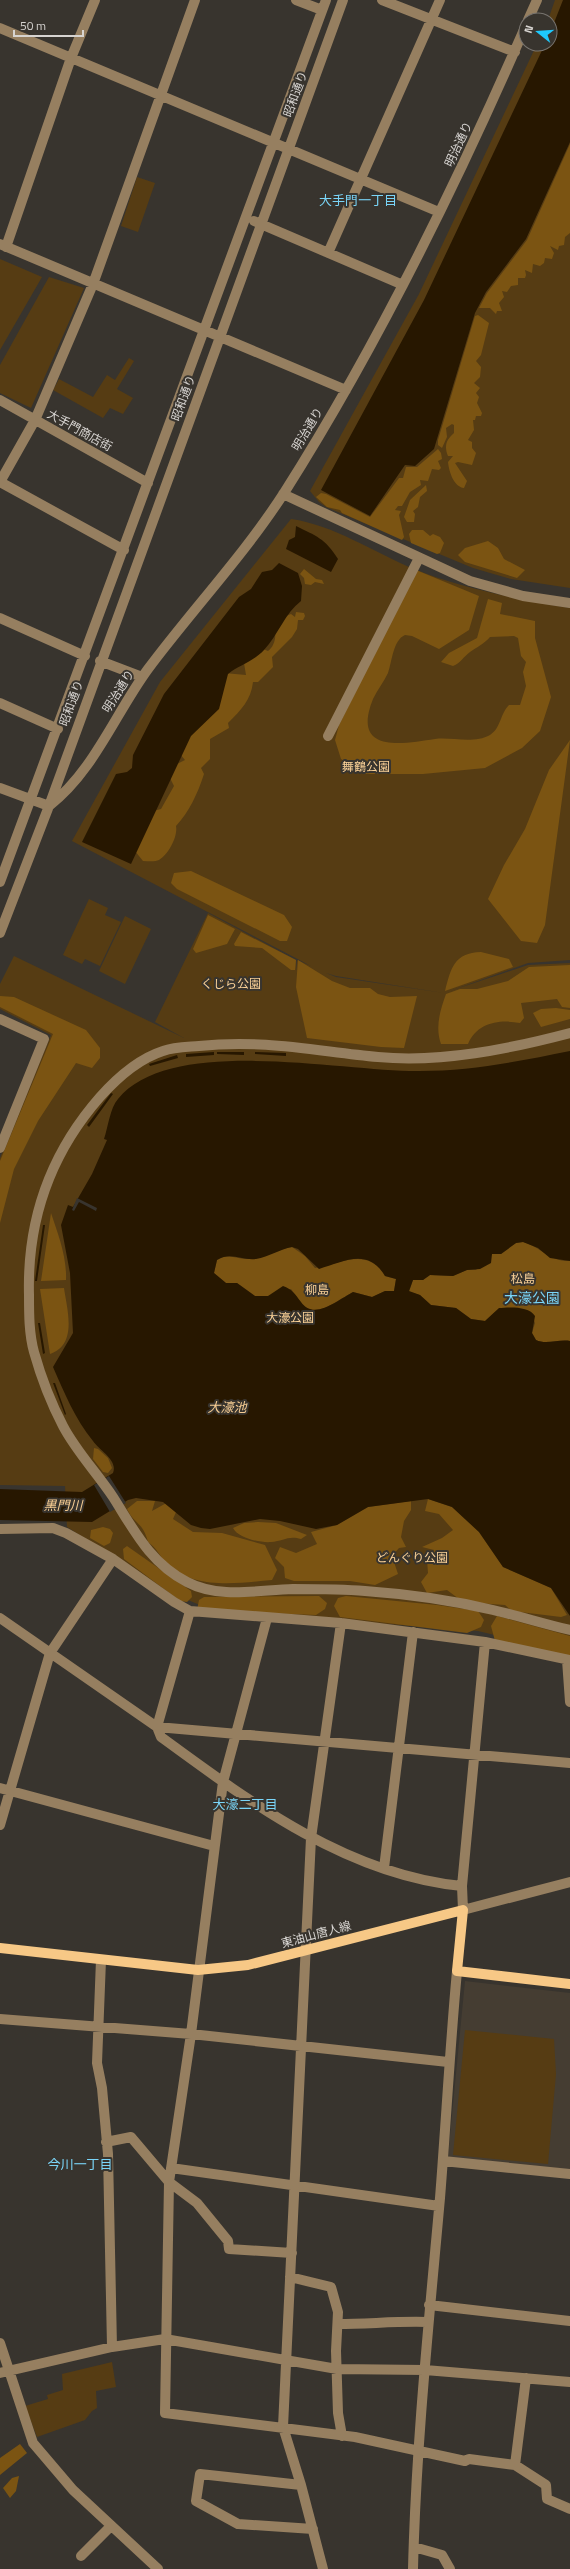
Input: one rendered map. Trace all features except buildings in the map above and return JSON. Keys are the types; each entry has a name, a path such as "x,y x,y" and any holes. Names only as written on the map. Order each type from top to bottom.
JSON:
{"main road":[{"name":"東油山唐人線","path":"0,1948 198,1970 248,1965 462,1910"},
{"path":"462,1910 457,1971 570,1984"}],"street":[{"path":"94,0 71,58 3,246 346,390"},
{"path":"124,550 0,482 35,420 94,284 196,0"},
{"path":"296,0 322,10"},
{"name":"昭和通り","path":"32,800 326,0"},
{"name":"昭和通り","path":"49,806 100,661 343,0"},
{"path":"382,0 515,52"},
{"path":"328,253 440,0"},
{"path":"532,12 537,0"},
{"path":"0,28 439,212"},
{"name":"明治通り","path":"49,806 65,794 78,779 142,677 283,494 346,390 403,285 518,45"},
{"path":"246,218 403,285"},
{"name":"大手門商店街","path":"1,402 148,483"},
{"path":"283,494 470,581 523,596 570,603"},
{"path":"328,736 419,558"},
{"path":"0,618 84,656"},
{"path":"100,661 142,677"},
{"path":"0,703 58,729"},
{"path":"0,788 49,806 0,933"},
{"path":"0,882 32,800"},
{"path":"0,1019 44,1040 0,1148"},
{"path":"570,1033 496,1050 413,1058 381,1058 292,1045 225,1043 163,1050 122,1074 73,1130 56,1160 42,1193 33,1226 28,1273 29,1314 33,1347 41,1375 63,1426 102,1480 138,1538 157,1562 183,1580 202,1588 228,1592 293,1589 345,1590 434,1598 499,1611 570,1630"},
{"path":"0,1529 53,1528 79,1539 113,1559 174,1602 190,1611 342,1623 412,1632 485,1642 568,1660 570,1702"},
{"path":"0,1825 5,1790 50,1653 113,1559"},
{"path":"190,1611 157,1727 161,1737 223,1782 310,1838 384,1868 407,1875 462,1886"},
{"path":"0,1618 157,1727 570,1763"},
{"path":"267,1618 223,1782 191,2034 169,2182 165,2339 165,2413 283,2427 342,2436 419,2451 465,2462 469,2459 515,2465 546,2485 547,2499 570,2510"},
{"path":"323,2569 301,2485 283,2427 310,1838 342,1623"},
{"path":"384,1868 412,1632"},
{"path":"485,1642 462,1886 462,1910 570,1882"},
{"path":"5,1790 214,1846"},
{"path":"100,1960 97,2018 99,2027 97,2063 102,2088 106,2142 112,2347"},
{"path":"413,2569 427,2322 443,2162 448,2062 457,1971"},
{"path":"0,2019 191,2034 448,2062"},
{"path":"106,2142 131,2137 169,2182 197,2203 228,2241 229,2249 292,2253"},
{"path":"443,2162 570,2174"},
{"path":"171,2168 295,2184 439,2206"},
{"path":"290,2277 331,2287 338,2324 338,2413 342,2436"},
{"path":"429,2304 570,2321"},
{"path":"338,2324 384,2324 393,2321 427,2322"},
{"path":"4,2372 112,2347 165,2339 337,2369 425,2370 570,2382"},
{"path":"0,2343 4,2372 33,2442 73,2490 158,2569"},
{"path":"515,2465 526,2378"},
{"path":"301,2485 200,2474 196,2501 238,2524 313,2530"},
{"path":"81,2556 111,2526"},
{"path":"414,2546 442,2555 450,2569"}],"shaded area":[{"path":"465,1981 570,1993 570,2170 452,2159 448,2156"}],"green space":[{"path":"555,0 570,0 570,588 511,579 473,568 326,507 319,502 310,491 419,294 533,52 558,52 558,12 551,12"},
{"path":"570,144 570,233 565,237 564,245 559,246 558,250 550,246 554,253 552,259 545,258 544,263 540,266 533,264 532,273 525,270 525,278 518,278 518,285 511,286 507,292 502,291 504,297 499,303 502,311 497,311 496,314 490,308 479,308 487,293 527,240"},
{"path":"137,177 155,183 138,232 121,226"},
{"path":"0,259 42,277 0,350"},
{"path":"49,277 84,288 31,408 0,393 0,365"},
{"path":"478,315 489,323 481,355 476,361 481,367 480,377 474,383 480,388 476,393 479,397 477,403 482,413 481,416 476,416 475,420 473,420 474,430 468,440 472,442 472,448 476,453 472,465 458,462 455,463 467,481 464,488 457,485 455,482 448,462 453,456 448,456 446,446 449,438 454,433 454,425 452,424 446,428 447,437 442,448 438,445 438,440 475,316"},
{"path":"129,358 134,361 117,389 133,398 123,414 110,408 103,418 53,390 59,379 93,397 107,375 115,380"},
{"path":"438,449 441,453 442,459 438,461 441,468 439,470 432,469 428,481 420,480 421,485 410,492 402,506 398,506 395,510 401,511 399,515 404,537 402,540 342,513 340,510 327,507 316,497 321,493 326,494 370,517 399,478 403,478 406,467 417,467"},
{"path":"426,485 427,491 420,497 418,507 413,511 415,514 414,522 407,522 404,517 410,500"},
{"name":"大濠公園","path":"291,519 307,522 338,533 414,569 433,576 471,588 570,608 570,960 528,963 450,991 528,965 570,963 570,1653 478,1631 214,1611 169,1592 67,1527 65,1486 0,1485 0,1158 51,1035 0,1009 0,984 14,956 184,1038 155,1022 208,913 296,960 296,971 297,960 311,966 72,841 160,682","holes":["326,973 336,976 444,993 336,977"]},
{"path":"412,530 423,530 430,536 433,534 440,537 444,543 440,553 437,554 411,543 409,534"},
{"path":"488,541 498,548 504,559 525,570 517,578 465,562 458,555 465,548"},
{"path":"304,569 316,579 322,580 324,584 315,582 311,585 305,584 304,578 300,574"},
{"name":"舞鶴公園","path":"416,570 479,596 469,630 439,649 412,636 405,635 395,646 388,673 373,699 368,717 369,729 374,737 383,742 395,743 408,743 435,739 470,740 484,738 494,732 509,705 520,705 526,686 523,672 526,662 521,656 518,638 514,636 490,637 456,665 453,666 441,662 449,653 477,638 488,599 502,603 500,614 535,621 535,638 551,697 540,731 522,748 485,768 423,774 364,774 341,759 335,740 339,725"},
{"path":"296,612 304,613 305,616 303,620 298,620 297,629 292,637 272,657 273,667 258,682 253,682 248,699 228,723 229,728 210,739 210,759 201,768 204,774 199,788 193,802 176,826 176,835 166,854 159,860 143,861 135,851 153,811 161,809 174,786 170,778 177,764 185,760 180,754 224,673 246,675 244,663 258,647 268,651 274,642 275,632 286,616 291,614 295,617"},
{"path":"570,740 545,925 537,943 521,941 488,899 504,865 525,829 549,770"},
{"path":"191,871 284,915 292,927 287,941 280,941 177,889 171,883 174,873"},
{"path":"89,899 108,908 105,915 121,922 100,966 85,959 82,964 63,955"},
{"path":"208,915 235,929 227,944 196,953 193,949"},
{"path":"125,916 151,929 125,984 99,971"},
{"path":"241,932 296,960 295,970 291,970 262,948 235,946 234,944"},
{"path":"481,952 509,959 513,967 445,991 449,975 455,963 465,955"},
{"path":"298,960 332,981 350,988 370,988 378,994 390,997 417,996 404,1048 381,1047 307,1038 296,987"},
{"path":"570,965 570,1008 562,1007 557,999 521,1003 524,1018 520,1023 497,1022 490,1024 477,1031 468,1044 441,1044 438,1025 446,994 460,989 477,989 508,981 529,967"},
{"path":"0,996 14,997 86,1030 100,1048 100,1058 92,1068 76,1063 38,1121 14,1169 0,1223 0,1161 53,1034 0,1007"},
{"path":"556,1008 570,1010 570,1019 541,1027 533,1013 541,1009"},
{"path":"51,1213 64,1254 66,1280 41,1281"},
{"name":"松島","path":"523,1242 535,1247 551,1257 563,1261 570,1261 570,1341 544,1342 536,1340 532,1333 535,1323 531,1312 509,1308 495,1312 485,1321 471,1319 456,1308 431,1305 420,1295 409,1292 413,1280 423,1280 430,1275 453,1276 467,1270 476,1270 492,1254 501,1254 516,1243"},
{"name":"柳島","path":"292,1247 305,1256 315,1268 353,1259 362,1259 370,1262 378,1267 385,1276 396,1279 394,1291 385,1291 372,1297 353,1292 324,1308 312,1310 302,1304 291,1289 268,1296 255,1296 237,1283 226,1283 214,1273 217,1260 221,1258 229,1256 250,1259"},
{"path":"64,1288 69,1326 68,1335 59,1349 50,1354 40,1289"},
{"path":"94,1448 98,1449 108,1458 112,1468 108,1473 103,1472 93,1459"},
{"path":"428,1499 452,1507 479,1532 503,1567 551,1588 567,1615 561,1617 512,1611 505,1605 463,1602 447,1590 427,1593 421,1582 428,1573 427,1560 434,1550 422,1547 442,1538 453,1530 439,1514 425,1511"},
{"path":"137,1501 155,1501 152,1511 170,1501 180,1503 173,1519 193,1532 222,1533 265,1545 277,1570 272,1580 232,1583 204,1582 179,1573 168,1565 154,1547 148,1542 144,1531 127,1509"},
{"path":"411,1501 411,1510 404,1521 401,1537 406,1547 399,1548 392,1556 398,1574 375,1585 350,1581 294,1581 285,1578 284,1567 275,1558 280,1547 296,1553 317,1544 311,1532 337,1525 368,1507"},
{"path":"244,1523 276,1523 307,1535 301,1539 289,1538 271,1542 261,1542 240,1535 233,1528"},
{"path":"103,1527 110,1529 113,1533 110,1543 104,1546 90,1538 91,1530"},
{"path":"127,1546 191,1591 192,1597 187,1602 180,1601 124,1559 123,1549"},
{"path":"319,1596 327,1603 325,1609 316,1615 197,1610 199,1600 204,1597"},
{"path":"346,1596 437,1605 478,1611 484,1620 481,1627 467,1633 340,1617 334,1606 338,1598"},
{"path":"497,1616 570,1636 570,1656 495,1641 491,1626"},
{"path":"465,2030 554,2039 556,2074 548,2164 453,2155"},
{"path":"112,2362 116,2387 96,2391 97,2408 92,2411 85,2420 37,2437 25,2406 48,2399 47,2395 63,2390 62,2374"},
{"path":"20,2444 27,2453 0,2475 0,2458"},
{"path":"19,2476 16,2491 10,2498 3,2488 12,2478"}],"water":[{"path":"563,0 570,0 570,142 526,239 486,292 475,313 434,449 415,466 405,465 370,516 321,490 424,300 541,52 558,52 558,13"},
{"path":"296,526 320,538 329,546 338,559 331,572 286,549 289,540 295,537"},
{"path":"279,563 298,573 302,586 301,601 290,612 269,644 260,654 228,674 219,709 191,736 131,864 82,842 116,774 127,772 132,768 133,755 164,694 239,597 251,589 262,572 272,570"},
{"name":"大濠池","path":"570,1051 570,1261 550,1258 538,1248 523,1242 516,1243 501,1254 492,1254 491,1263 480,1269 467,1270 453,1276 430,1275 423,1280 413,1280 409,1291 420,1295 431,1305 456,1308 471,1319 485,1321 499,1308 514,1307 528,1310 535,1316 532,1333 536,1340 544,1342 570,1341 570,1616 551,1588 503,1567 479,1532 452,1507 428,1499 368,1507 337,1525 316,1529 280,1521 260,1519 210,1529 201,1528 191,1525 163,1502 136,1498 128,1500 92,1522 0,1520 0,1489 82,1492 113,1473 114,1468 111,1460 96,1445 81,1424 70,1405 53,1367 73,1333 70,1273 61,1225 68,1205 73,1207 92,1174 107,1140 104,1139 113,1107 118,1099 143,1079 177,1067 217,1062 261,1061 388,1070 439,1071 514,1062","holes":["292,1247 298,1249 319,1269 346,1260 363,1259 371,1262 378,1267 385,1276 396,1279 394,1291 385,1291 372,1297 353,1292 333,1304 312,1310 306,1307 293,1292 283,1286 268,1296 255,1296 237,1283 226,1283 214,1273 217,1260 222,1257 232,1256 246,1259 256,1259"]},
{"path":"214,1052 214,1055 186,1057 186,1054"},
{"path":"217,1052 244,1052 244,1055 217,1054"},
{"path":"255,1052 286,1053 286,1056 255,1054"},
{"path":"177,1055 178,1058 150,1066 149,1064"},
{"path":"111,1093 113,1094 89,1127 87,1125"},
{"path":"43,1225 45,1225 37,1281 35,1281"},
{"path":"38,1323 40,1323 45,1353 43,1354"},
{"path":"53,1383 55,1383 66,1414 65,1415"}],"pier":[{"path":"77,1198 97,1208 96,1211 79,1202 74,1211 72,1210"},
{"path":"109,1476 126,1503 110,1512 94,1485"}],"district":[{"name":"大手門一丁目","path":"358,200"},
{"name":"大濠公園","path":"532,1297"},
{"name":"大濠二丁目","path":"245,1804"},
{"name":"今川一丁目","path":"80,2164"}],"park label":[{"name":"くじら公園","path":"231,983"},
{"name":"どんぐり公園","path":"412,1557"}],"water label":[{"name":"黒門川","path":"63,1505"}]}
